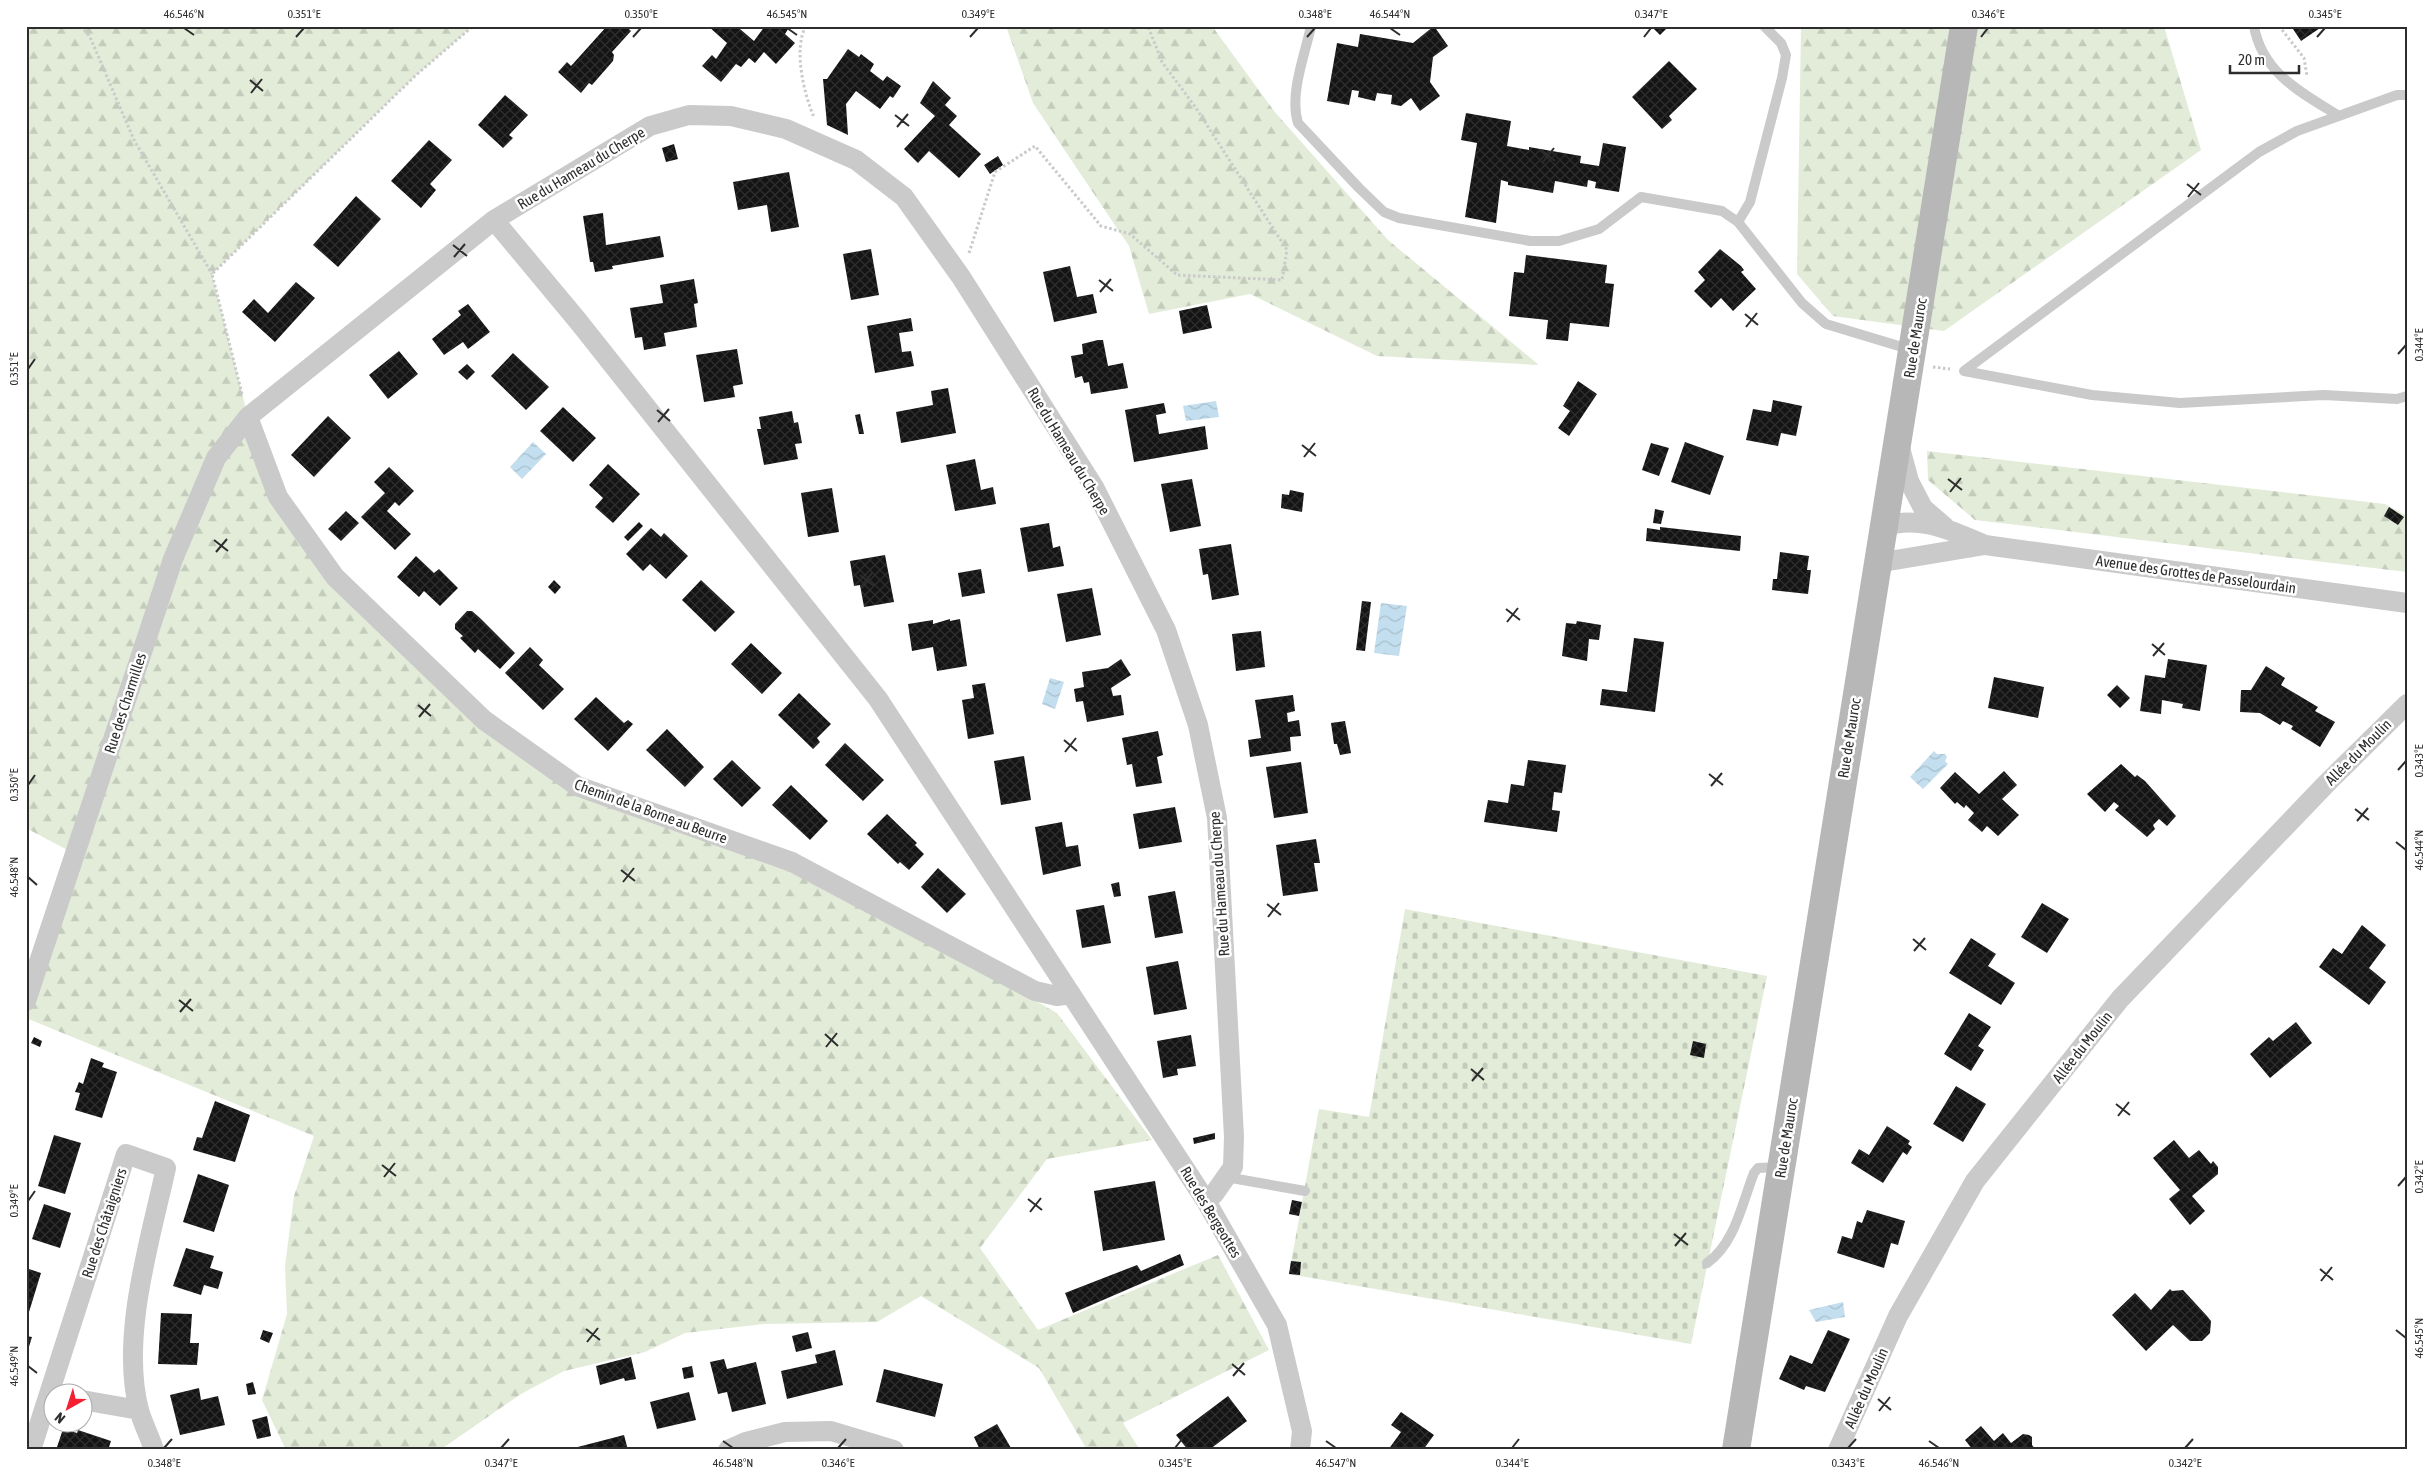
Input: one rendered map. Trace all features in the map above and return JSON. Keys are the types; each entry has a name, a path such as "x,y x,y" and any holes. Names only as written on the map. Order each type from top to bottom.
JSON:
{"street":[{"name":"Rue de Mauroc","path":"1736,1450 1964,26"},
{"name":"Rue du Hameau du Cherpe","path":"248,417 494,220 650,126 689,115 730,116 786,129 856,160 904,197 961,277 1094,487 1166,630 1198,725 1217,828 1234,1137 1233,1167 1206,1201"},
{"path":"494,220 578,320 878,699 1071,994"},
{"name":"Chemin de la Borne au Beurre","path":"248,417 278,498 335,577 484,720 577,786 792,862 1035,991 1057,996 1071,994"},
{"name":"Rue des Charmilles","path":"26,1001 172,559 216,458 248,417"},
{"name":"Avenue des Grottes de Passelourdain","path":"1898,441 1909,481 1923,508 1946,528"},
{"name":"Avenue des Grottes de Passelourdain","path":"1883,527 1912,521 1946,528 1986,544 2407,603"},
{"name":"Avenue des Grottes de Passelourdain","path":"1877,563 1986,544"},
{"name":"Allée du Moulin","path":"1838,1450 1898,1316 1975,1181 2120,999 2326,784 2407,704"},
{"name":"Rue des Bergeottes","path":"1071,994 1206,1201 1276,1325 1302,1431 1300,1450"},
{"name":"Rue des Châtaigniers","path":"54,1384 126,1154 166,1168 140,1286 133,1354 139,1410 154,1450"},
{"path":"92,1402 139,1410"},
{"name":"Rue des Châtaigniers","path":"31,1450 42,1420"},
{"path":"728,1450 746,1442 785,1432 831,1431 894,1450"}],"lane":[{"path":"1311,26 1298,86 1295,112 1298,123 1358,188 1384,212 1423,224 1530,241 1559,241 1599,229 1642,197 1722,211 1738,222 1802,304 1826,324 1912,358"},
{"path":"1738,222 1750,202 1782,78 1786,55 1781,43 1764,26"},
{"path":"2254,26 2262,54 2275,71 2310,98 2339,116"},
{"path":"1964,371 2259,152 2297,131 2397,95 2407,95"},
{"path":"1964,371 2092,394 2180,403 2324,395 2398,399 2407,396"},
{"path":"1707,1263 1718,1255 1728,1241 1758,1168 1782,1167"},
{"path":"1226,1178 1305,1191"}],"path":[{"path":"81,26 90,37 134,140 212,274 248,417"},
{"path":"212,274 415,76 473,26"},
{"path":"806,26 801,35 800,63 813,116 839,152"},
{"path":"961,277 995,172 1035,146 1101,226 1130,234 1177,276 1282,280 1287,250 1196,108 1162,62 1148,26"},
{"path":"2279,26 2304,58 2310,98"},
{"path":"1912,358 1964,371"}],"green space":[{"path":"26,26 473,26 415,76 212,274 248,417 278,497 335,577 484,720 577,786 792,862 1057,1013 1152,1140 1047,1159 980,1248 1038,1330 1218,1255 1269,1350 1123,1423 1140,1450 1087,1450 1039,1368 921,1296 877,1322 765,1324 685,1333 645,1352 564,1371 521,1394 440,1450 286,1450 262,1400 287,1314 285,1266 294,1196 314,1136 26,1018 26,1001 75,854 26,828"},
{"path":"1006,26 1212,26 1274,111 1388,240 1539,365 1377,356 1250,294 1149,314 1129,246 1033,103"},
{"path":"1801,26 2164,26 2201,150 1944,331 1833,316 1797,274"},
{"path":"1927,451 2385,504 2407,516 2407,572 1975,520 1928,480"},
{"path":"1405,909 1767,976 1691,1344 1289,1274 1319,1109 1369,1117"}],"water":[{"path":"1216,401 1219,417 1186,421 1183,406"},
{"path":"533,442 546,454 522,479 510,467"},
{"path":"1381,603 1407,606 1399,656 1374,653"},
{"path":"1050,678 1064,682 1055,709 1042,704"},
{"path":"1934,751 1937,754 1945,754 1947,757 1945,761 1948,764 1923,789 1910,777"},
{"path":"1843,1302 1845,1317 1816,1322 1809,1310"}],"building":[{"path":"607,26 626,26 631,31 612,52 614,55 613,61 592,85 589,83 581,93 558,72 567,62 571,66"},
{"path":"708,26 742,26 740,29 754,41 765,26 790,26 785,34 795,43 776,64 764,52 755,63 749,58 741,67 736,64 721,82 702,66 712,55 716,59 727,43"},
{"path":"1434,26 1448,46 1433,57 1430,82 1440,96 1420,111 1411,98 1401,106 1391,104 1392,95 1377,93 1375,101 1358,97 1359,91 1352,90 1349,105 1327,101 1337,43 1358,47 1360,34 1413,43"},
{"path":"1651,26 1669,26 1660,35"},
{"path":"2291,26 2323,26 2301,41"},
{"path":"848,49 859,57 861,54 874,64 870,71 883,81 887,76 901,86 893,98 890,96 880,109 856,91 846,104 848,135 827,125 823,79 827,79"},
{"path":"1669,61 1697,89 1669,116 1672,120 1662,129 1632,97"},
{"path":"933,81 951,98 945,105 957,116 949,125 981,154 959,178 929,151 918,163 904,149 935,116 920,103"},
{"path":"505,95 528,115 509,135 513,138 503,148 478,125"},
{"path":"1466,113 1511,121 1507,146 1529,150 1529,147 1581,156 1580,163 1599,166 1603,143 1626,147 1619,192 1595,188 1596,182 1588,180 1587,187 1555,181 1553,193 1508,185 1508,182 1501,180 1496,223 1465,217 1477,143 1461,140"},
{"path":"429,140 452,160 430,184 436,190 421,208 391,181"},
{"path":"674,144 678,159 666,162 662,148"},
{"path":"998,156 1003,165 990,174 984,165"},
{"path":"789,172 799,227 771,232 767,205 738,210 733,182"},
{"path":"356,196 381,219 338,267 313,245"},
{"path":"603,213 606,245 660,236 664,257 612,266 613,269 595,272 593,262 590,262 583,216"},
{"path":"871,249 879,295 851,300 843,254"},
{"path":"1720,249 1741,266 1744,270 1741,272 1756,289 1733,311 1721,298 1711,308 1694,291 1705,280 1698,272"},
{"path":"1526,255 1607,265 1605,283 1614,284 1609,327 1570,323 1568,341 1546,339 1548,320 1509,316 1514,272 1524,273"},
{"path":"1070,266 1077,297 1093,294 1097,313 1054,322 1043,272"},
{"path":"694,279 698,303 694,304 697,327 664,333 666,346 644,350 642,337 635,338 630,308 663,303 660,285"},
{"path":"296,282 315,298 275,342 242,312 254,299 268,313"},
{"path":"468,304 490,332 468,349 463,342 444,355 432,339 461,315 458,311"},
{"path":"1207,305 1212,328 1183,334 1179,311"},
{"path":"911,318 913,331 899,333 902,352 911,351 914,366 875,373 867,326"},
{"path":"1103,340 1108,366 1123,363 1128,388 1091,394 1089,382 1084,383 1082,376 1075,378 1071,356 1083,354 1082,344"},
{"path":"737,349 743,384 733,386 735,397 704,402 696,355"},
{"path":"399,351 418,374 388,399 369,375"},
{"path":"513,353 549,387 526,410 491,376"},
{"path":"467,364 475,372 467,380 458,372"},
{"path":"1578,381 1597,394 1569,436 1558,428 1570,411 1563,406"},
{"path":"948,388 956,433 901,443 896,412 933,405 931,391"},
{"path":"1773,400 1802,406 1796,436 1781,433 1778,446 1746,440 1753,409 1771,412"},
{"path":"1164,403 1166,413 1156,415 1159,434 1205,426 1208,449 1134,462 1125,410"},
{"path":"563,407 596,438 573,462 540,431"},
{"path":"792,411 794,423 798,422 802,443 795,444 798,459 764,465 757,429 761,429 759,417"},
{"path":"860,414 864,434 859,434 855,415"},
{"path":"328,416 351,438 314,477 291,455"},
{"path":"1685,442 1724,456 1710,495 1671,482"},
{"path":"1651,443 1669,448 1659,476 1642,470"},
{"path":"975,459 981,490 993,487 996,504 955,511 946,465"},
{"path":"608,464 640,494 613,523 595,507 603,498 589,485"},
{"path":"389,467 414,491 399,506 395,502 387,511 411,534 395,550 361,517 385,493 374,482"},
{"path":"1192,479 1201,526 1170,532 1161,484"},
{"path":"832,488 839,532 808,537 801,493"},
{"path":"1290,490 1304,493 1302,512 1281,508 1282,494 1289,495"},
{"path":"2389,507 2404,517 2398,525 2384,516"},
{"path":"1655,509 1664,511 1661,524 1653,523"},
{"path":"346,511 359,523 341,541 328,529"},
{"path":"639,522 643,526 628,541 624,537"},
{"path":"1049,523 1053,548 1060,546 1064,566 1028,572 1020,528"},
{"path":"1660,527 1741,536 1740,551 1646,541 1647,528 1660,530"},
{"path":"651,528 661,537 664,533 688,556 666,579 650,564 643,571 626,554"},
{"path":"1231,544 1239,595 1212,600 1208,574 1203,575 1199,549"},
{"path":"1780,552 1809,556 1807,570 1811,570 1808,594 1772,590 1773,579 1777,579"},
{"path":"885,555 894,602 864,607 860,585 854,586 850,561"},
{"path":"416,556 434,573 439,569 458,588 440,606 424,591 419,597 397,577"},
{"path":"981,569 985,593 962,597 958,573"},
{"path":"554,580 561,587 555,594 548,587"},
{"path":"701,580 735,612 715,632 682,600"},
{"path":"1092,588 1101,635 1066,642 1057,594"},
{"path":"1362,601 1371,602 1365,651 1356,650"},
{"path":"467,611 472,611 480,618 515,653 500,669 478,649 475,653 460,638 463,636 455,629 455,624"},
{"path":"950,619 950,621 960,619 967,666 937,671 933,647 912,651 908,624 933,620 933,624"},
{"path":"1577,621 1601,625 1599,640 1589,639 1587,661 1562,656 1566,623 1576,624"},
{"path":"1261,631 1265,667 1236,671 1232,634"},
{"path":"1634,638 1664,642 1655,712 1600,705 1602,689 1627,692"},
{"path":"751,643 782,673 762,694 731,664"},
{"path":"530,647 543,660 539,665 564,689 543,710 505,673"},
{"path":"1121,659 1131,675 1111,688 1113,696 1121,695 1124,715 1087,722 1083,701 1076,702 1074,689 1084,687 1082,672 1108,668"},
{"path":"2168,659 2207,665 2200,711 2182,708 2183,704 2162,700 2161,714 2140,711 2145,675 2165,678"},
{"path":"2266,666 2285,678 2281,685 2318,707 2315,711 2335,722 2320,747 2291,729 2293,726 2283,721 2280,725 2260,713 2240,712 2241,690 2251,690"},
{"path":"1994,677 2044,687 2038,718 1988,708"},
{"path":"985,683 994,734 968,739 962,700 974,698 972,685"},
{"path":"2117,685 2130,698 2120,708 2107,695"},
{"path":"799,693 831,724 817,738 820,742 813,749 778,715"},
{"path":"1293,695 1295,711 1287,713 1288,722 1299,720 1301,736 1290,737 1291,751 1250,757 1248,740 1261,738 1255,700"},
{"path":"596,697 624,723 628,720 633,724 608,751 574,719"},
{"path":"1345,721 1351,753 1340,755 1337,744 1334,744 1331,723"},
{"path":"667,729 704,767 685,787 646,750"},
{"path":"1158,731 1163,755 1157,757 1162,783 1136,787 1132,764 1127,765 1122,738"},
{"path":"845,743 884,780 863,801 825,765"},
{"path":"1024,756 1031,800 1001,805 994,761"},
{"path":"732,760 761,788 742,807 713,779"},
{"path":"1528,760 1566,765 1562,793 1554,792 1552,810 1560,811 1557,832 1484,822 1488,800 1508,803 1511,784 1524,786"},
{"path":"1301,762 1308,813 1274,818 1266,767"},
{"path":"2121,764 2135,777 2137,775 2145,781 2176,816 2167,826 2159,819 2153,825 2155,829 2147,837 2115,810 2119,806 2114,802 2105,812 2087,794"},
{"path":"2004,771 2017,785 2002,799 2019,815 1998,836 1987,826 1982,832 1968,820 1974,813 1966,805 1964,808 1957,802 1955,804 1940,788 1955,772 1979,794"},
{"path":"791,785 828,821 810,840 772,805"},
{"path":"1175,807 1182,842 1139,849 1133,814"},
{"path":"887,814 917,843 915,845 924,854 909,870 900,862 898,864 867,834"},
{"path":"1062,822 1066,847 1078,845 1081,866 1043,875 1035,827"},
{"path":"1316,839 1320,863 1314,863 1318,891 1283,896 1276,845"},
{"path":"938,868 966,894 947,913 921,887"},
{"path":"1119,882 1121,896 1114,897 1111,884"},
{"path":"1175,891 1183,933 1155,938 1148,896"},
{"path":"2042,903 2069,919 2047,953 2021,937"},
{"path":"1104,905 1111,943 1082,948 1076,910"},
{"path":"2362,925 2386,945 2369,968 2386,982 2369,1005 2319,967 2333,948 2342,954"},
{"path":"1971,938 1996,954 1988,966 2015,983 2001,1005 1949,973"},
{"path":"1178,961 1187,1009 1154,1015 1146,967"},
{"path":"1969,1013 1991,1027 1978,1046 1984,1050 1971,1071 1944,1054"},
{"path":"2296,1022 2312,1043 2270,1078 2250,1054 2269,1037 2273,1041"},
{"path":"1191,1035 1196,1066 1177,1069 1178,1075 1163,1078 1157,1041"},
{"path":"34,1037 42,1041 40,1047 31,1043"},
{"path":"1693,1041 1706,1044 1704,1058 1690,1055"},
{"path":"91,1058 104,1063 102,1067 117,1072 102,1118 75,1110 80,1093 75,1092 79,1082 83,1084"},
{"path":"1956,1086 1986,1104 1963,1142 1933,1124"},
{"path":"215,1101 250,1115 235,1162 193,1150 197,1137 202,1138"},
{"path":"1887,1126 1910,1141 1908,1144 1912,1147 1907,1155 1903,1152 1883,1183 1851,1163 1859,1149 1869,1155"},
{"path":"1215,1133 1215,1139 1194,1144 1193,1138"},
{"path":"54,1135 81,1143 65,1194 38,1186"},
{"path":"2174,1140 2189,1158 2199,1150 2211,1164 2213,1161 2218,1167 2218,1174 2192,1196 2205,1211 2190,1225 2169,1199 2180,1190 2153,1158"},
{"path":"198,1174 229,1185 214,1232 183,1222"},
{"path":"1155,1181 1165,1240 1103,1251 1094,1191"},
{"path":"1292,1200 1302,1202 1299,1216 1289,1214"},
{"path":"44,1204 71,1213 60,1248 32,1239"},
{"path":"1867,1210 1905,1221 1898,1245 1891,1243 1884,1268 1837,1253 1842,1236 1852,1239 1857,1221 1862,1223"},
{"path":"186,1248 214,1256 210,1268 223,1272 218,1289 204,1285 201,1295 173,1286"},
{"path":"1180,1254 1184,1265 1073,1313 1065,1293 1137,1265 1141,1271"},
{"path":"1291,1261 1301,1262 1300,1275 1289,1274"},
{"path":"26,1268 41,1273 29,1312 26,1311"},
{"path":"2170,1289 2172,1291 2183,1290 2207,1316 2211,1321 2210,1333 2202,1341 2190,1341 2173,1325 2146,1351 2112,1315 2135,1293 2151,1310"},
{"path":"161,1313 192,1314 190,1343 199,1343 197,1365 158,1364"},
{"path":"263,1330 273,1333 269,1343 260,1339"},
{"path":"1828,1330 1850,1339 1825,1392 1806,1386 1804,1390 1779,1379 1790,1355 1812,1364"},
{"path":"808,1332 812,1348 796,1352 792,1336"},
{"path":"26,1336 32,1337 27,1353 26,1353"},
{"path":"835,1350 843,1385 787,1399 781,1371 817,1363 815,1355"},
{"path":"631,1357 636,1379 625,1381 624,1378 600,1385 596,1366"},
{"path":"724,1359 727,1369 756,1362 766,1404 732,1412 727,1392 718,1394 710,1362"},
{"path":"692,1366 694,1377 684,1379 682,1368"},
{"path":"884,1369 943,1384 935,1417 876,1402"},
{"path":"253,1382 256,1394 248,1395 246,1384"},
{"path":"199,1388 201,1400 218,1396 225,1425 180,1435 170,1395"},
{"path":"689,1392 696,1420 657,1429 650,1402"},
{"path":"1228,1396 1247,1421 1209,1450 1188,1450 1176,1435"},
{"path":"1401,1412 1434,1435 1423,1450 1388,1450 1401,1432 1391,1425"},
{"path":"267,1416 271,1436 257,1439 252,1420"},
{"path":"997,1424 1011,1448 1008,1450 980,1450 974,1437"},
{"path":"1981,1426 1994,1441 2003,1433 2011,1443 2023,1434 2029,1435 2032,1437 2032,1445 2036,1450 1973,1450 1965,1440"},
{"path":"61,1434 90,1434 111,1441 108,1450 56,1450"},
{"path":"624,1435 628,1450 570,1450 570,1449"}]}
